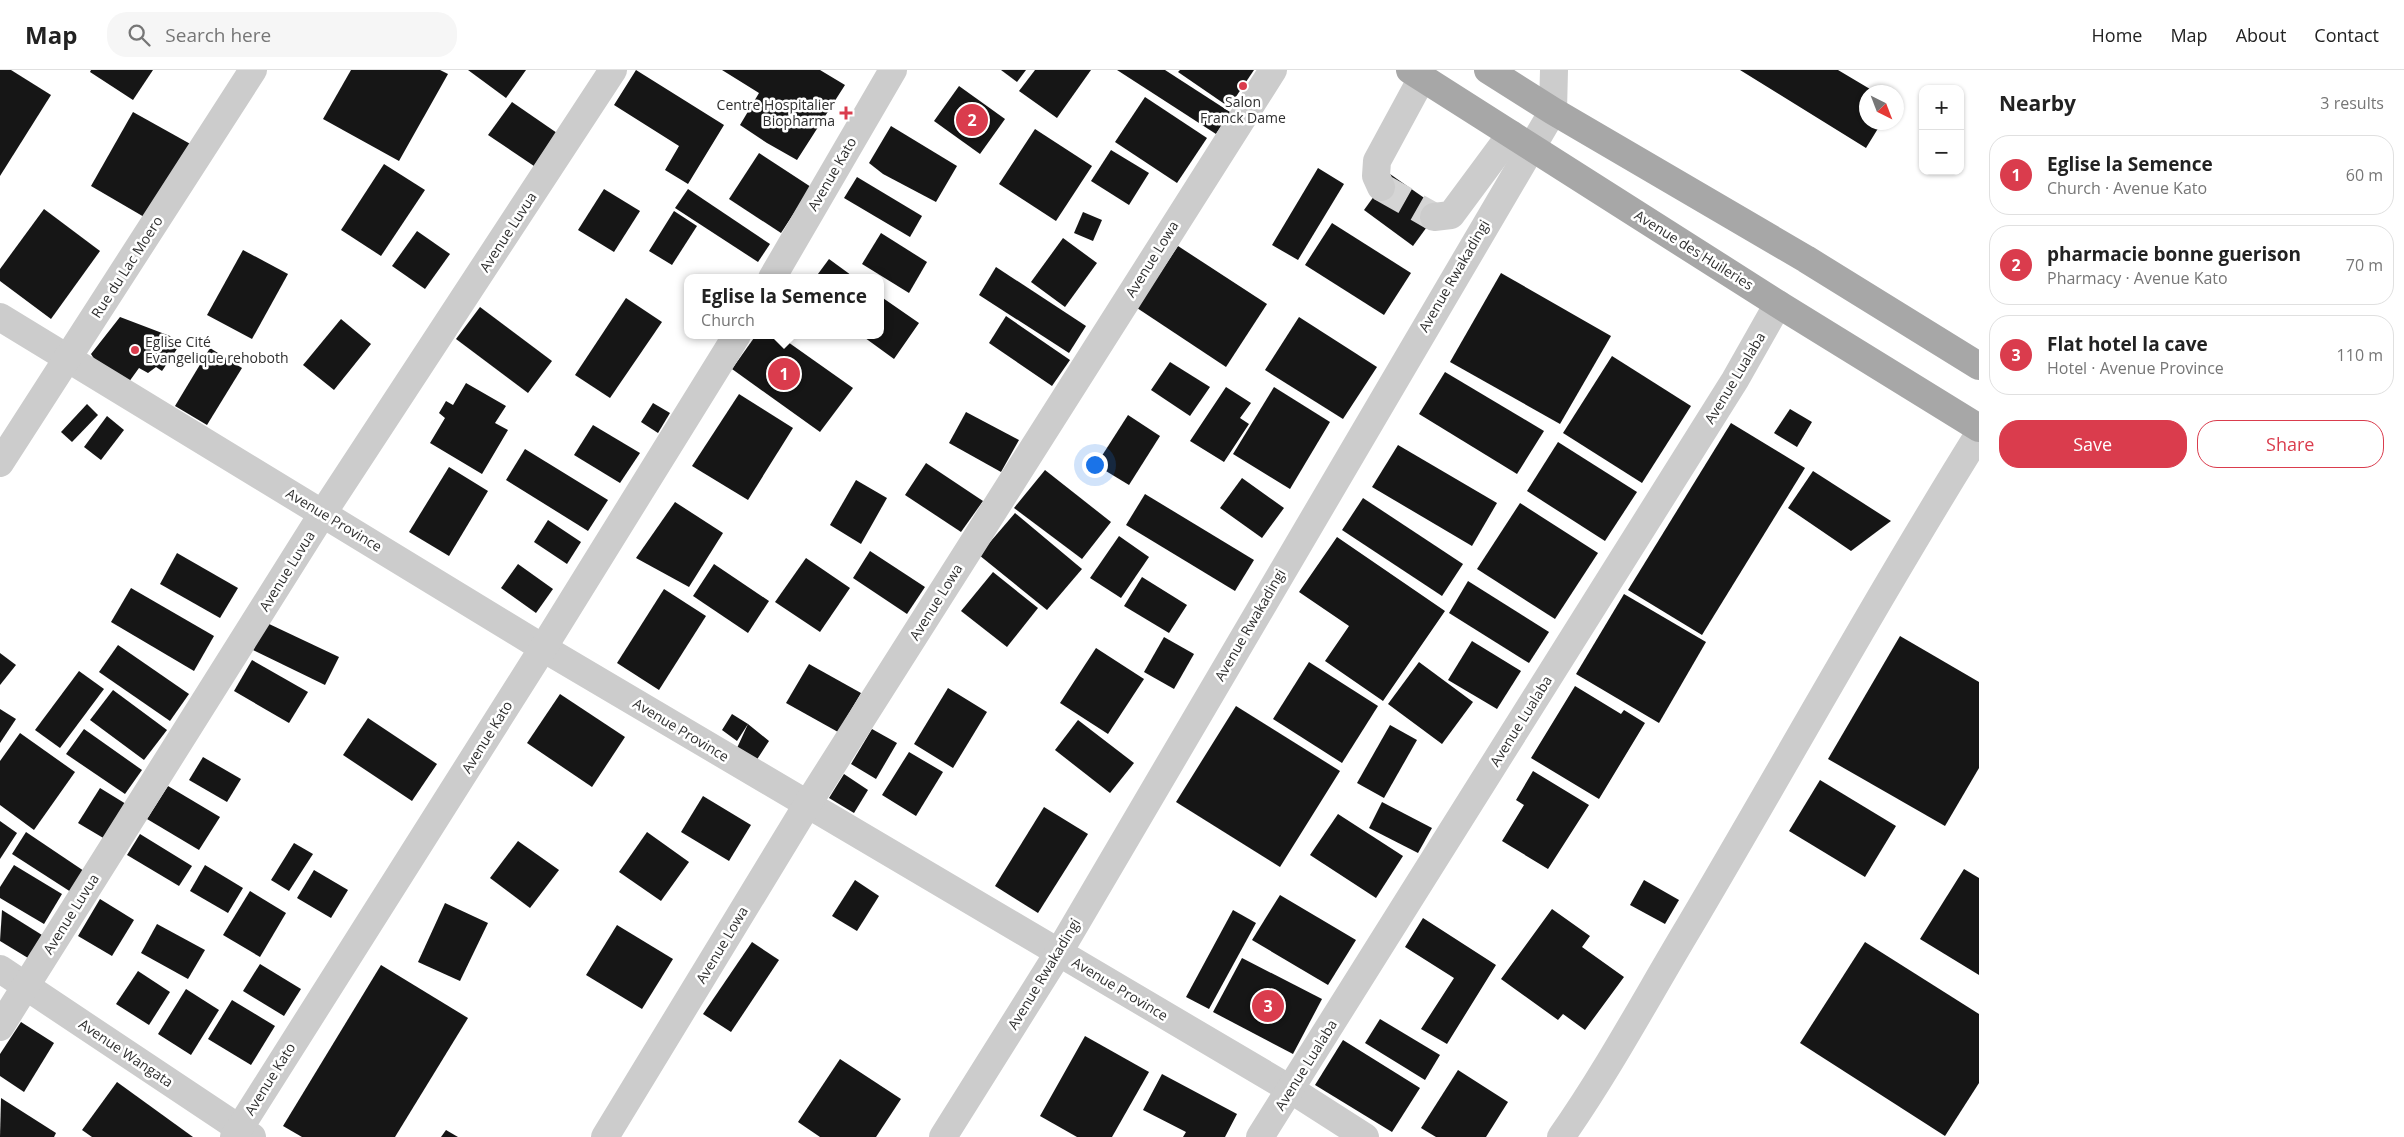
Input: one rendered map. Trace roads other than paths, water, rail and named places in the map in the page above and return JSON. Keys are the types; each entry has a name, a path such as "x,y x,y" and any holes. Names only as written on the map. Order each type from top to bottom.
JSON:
{"main road":[{"path":"1488,70 1552,111 1806,259 1979,366"},
{"name":"Avenue des Huileries","path":"1416,74 1778,304 1979,428"}],"street":[{"name":"Rue du Lac Moero","path":"0,462 253,70"},
{"name":"Avenue Luvua","path":"0,1027 323,513 613,70"},
{"name":"Avenue Kato","path":"774,274 893,70"},
{"name":"Avenue Lowa","path":"605,1137 807,805 1273,70"},
{"path":"1552,111 1554,70"},
{"path":"1381,187 1376,176 1377,160 1416,74"},
{"name":"Avenue Rwakadingi","path":"943,1137 1059,952 1521,140 1552,111"},
{"path":"1434,217 1451,214 1521,140"},
{"name":"Avenue Lualaba","path":"1260,1137 1735,380 1778,304"},
{"name":"Avenue Province","path":"0,317 544,648 1290,1089 1365,1137"},
{"name":"Avenue Kato","path":"241,1134 735,339"},
{"path":"1561,1137 1646,999 1916,536 1979,434"},
{"name":"Avenue Wangata","path":"0,969 241,1134"}],"tunnel":[{"path":"1381,187 1434,217"}],"place":[{"name":"Salon Franck Dame","path":"1243,86"},
{"name":"Centre Hospitalier Biopharma","path":"846,113"},
{"name":"pharmacie bonne guerison","path":"972,120"},
{"name":"Eglise Cité Evangelique rehoboth","path":"135,350"},
{"name":"Eglise la Semence","path":"784,374"},
{"name":"Flat hotel la cave","path":"1268,1006"}]}
